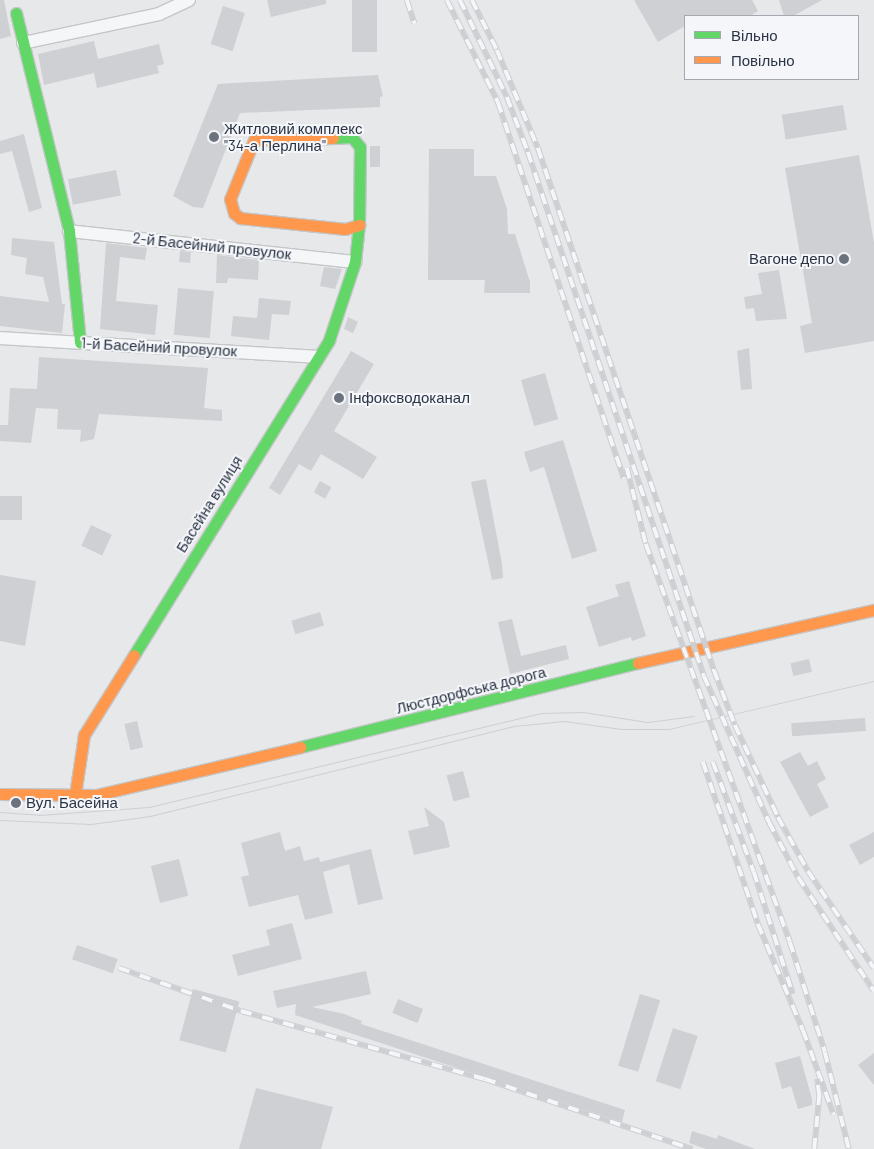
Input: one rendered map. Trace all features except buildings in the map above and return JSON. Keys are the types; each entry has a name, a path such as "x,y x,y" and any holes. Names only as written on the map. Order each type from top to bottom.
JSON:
{"street":[{"path":"23,43 159,14 189,0"},
{"path":"16,13 69,231 80,342"},
{"name":"Басейна вулиця","path":"75,795 84,735 330,340 355,262 359,225 360,147 357,140 352,137 254,140 230,200 234,214 240,218 345,229 359,225"},
{"name":"2-й Басейний провулок","path":"69,231 355,262"},
{"name":"1-й Басейний провулок","path":"0,338 318,357"},
{"name":"Люстдорфська дорога","path":"0,794 75,795 136,788 649,660 874,610"}],"tram line":[{"path":"0,820 91,824 150,816 514,726 564,721 621,729 669,729 874,681"},
{"path":"0,812 39,815 149,807 540,713 583,712 647,722 694,716"}],"railway":[{"path":"407,0 415,24"},
{"path":"447,0 498,102 624,478"},
{"path":"460,0 507,97 528,152 704,676 769,822 798,877 874,991"},
{"path":"472,0 497,50 538,148 714,670 735,725 778,817 808,871 874,968"},
{"path":"627,468 646,544 790,942 825,1052 849,1149"},
{"path":"703,762 758,924 803,1030 834,1115"},
{"path":"713,762 754,872 793,994"},
{"path":"119,968 241,1011 485,1079 692,1149"},
{"path":"814,1149 819,1096 817,1079"}],"traffic: fast":[{"path":"16,13 69,231 80,342"},
{"path":"134,655 329,340 355,262 359,225 360,147 352,137 333,138"},
{"path":"300,747 638,663"}],"traffic: slow":[{"path":"333,138 254,140 230,199 234,213 240,218 345,229 359,225"},
{"path":"638,663 874,610"},
{"path":"75,795 84,735 134,655"},
{"path":"0,794 96,795 300,747"}],"place":[{"name":"Житловий комплекс \"34-а Перлина\"","path":"214,137"},
{"name":"Вагоне депо","path":"844,259"},
{"name":"Інфоксводоканал","path":"339,398"},
{"name":"Вул. Басейна","path":"16,803"}]}
